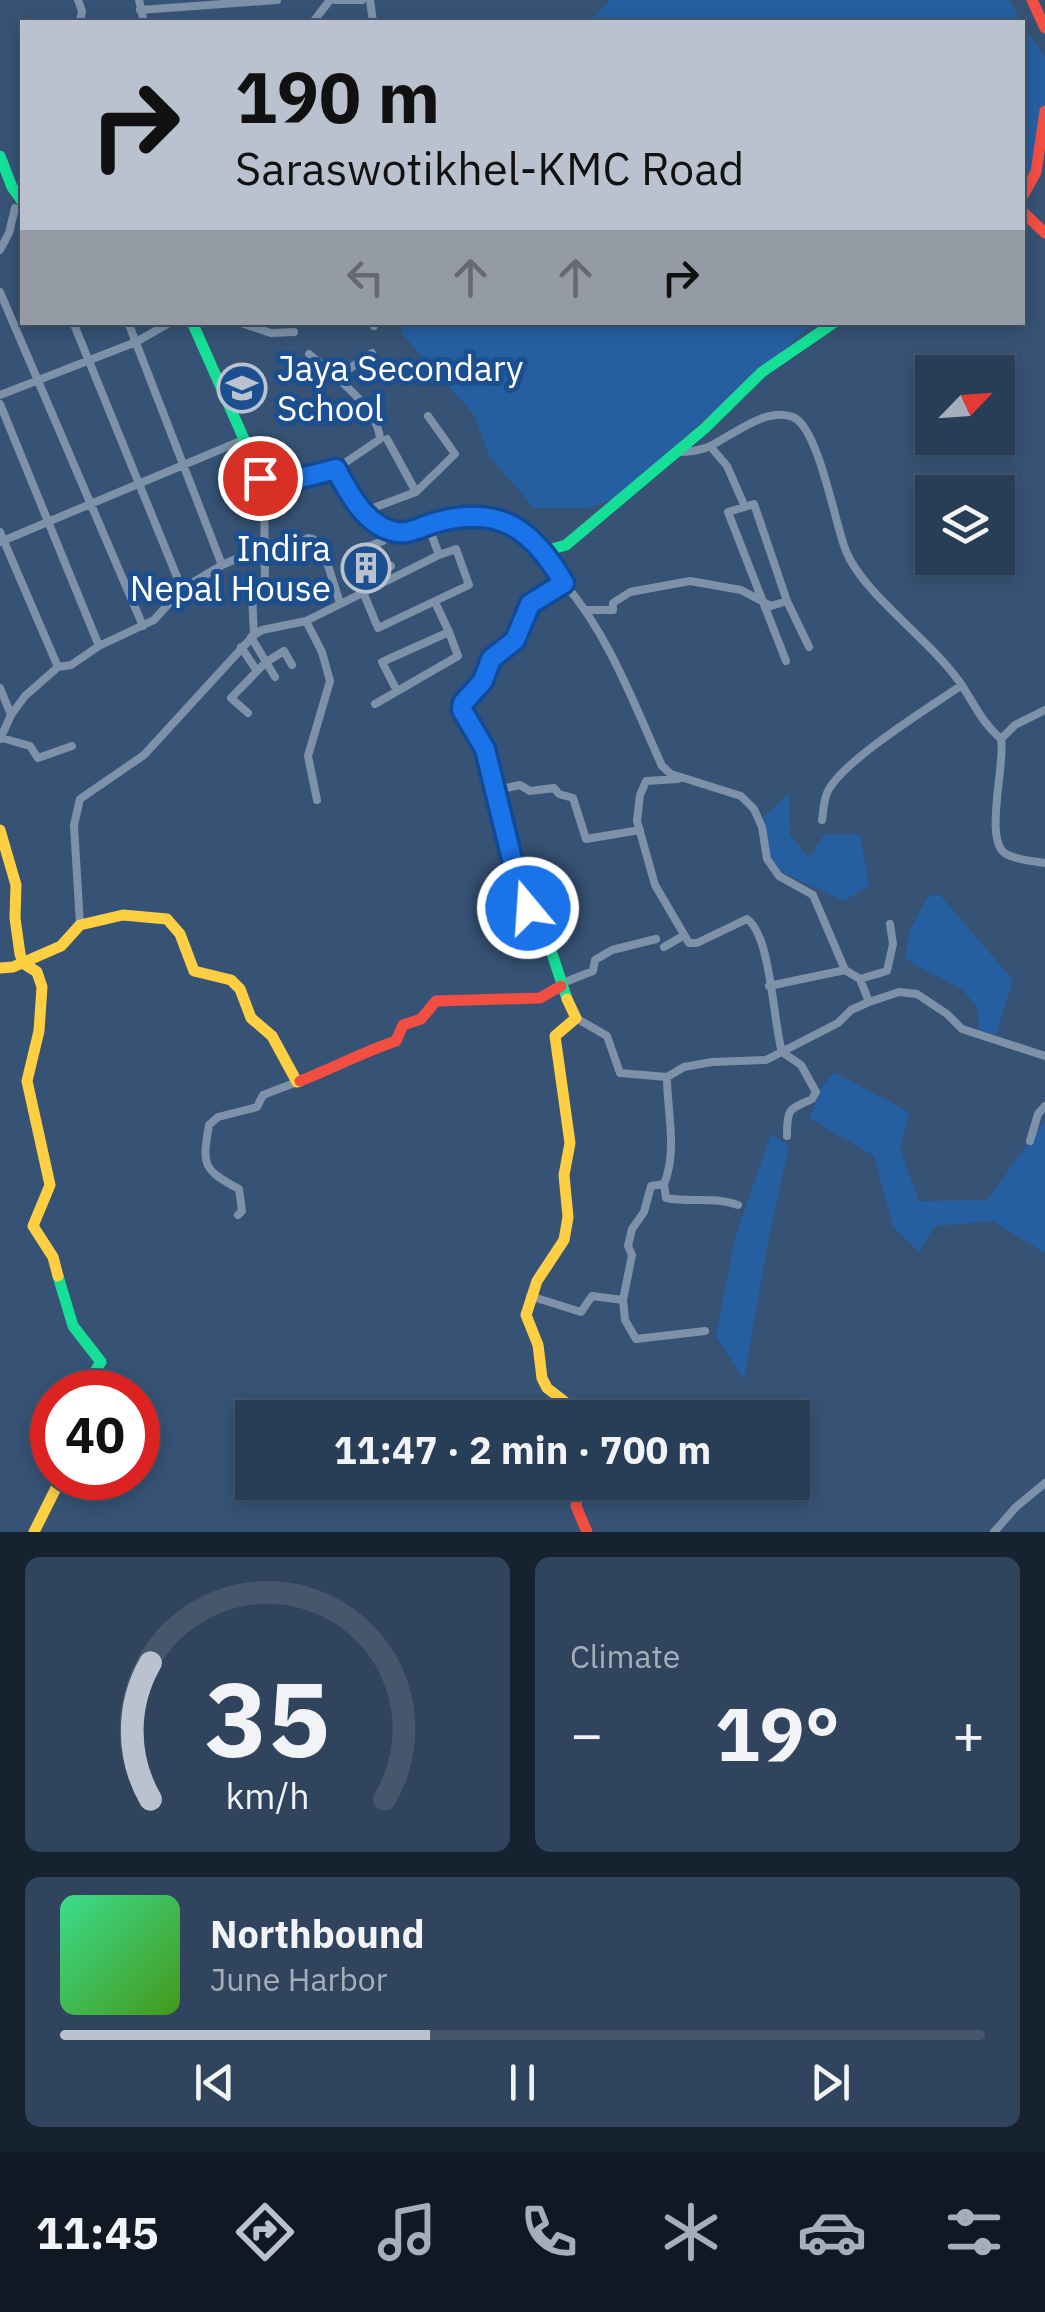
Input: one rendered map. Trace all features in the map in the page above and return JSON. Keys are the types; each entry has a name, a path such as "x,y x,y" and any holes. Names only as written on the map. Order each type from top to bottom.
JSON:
{"street":[{"path":"140,5 277,0"},
{"path":"328,0 362,0"},
{"path":"1032,0 1045,28"},
{"path":"1025,191 1036,172 1045,111"},
{"path":"0,156 20,204 0,250"},
{"path":"0,213 20,204"},
{"path":"1025,214 1045,233"},
{"path":"0,292 142,626"},
{"path":"74,325 182,589"},
{"path":"129,325 222,565"},
{"path":"0,395 136,342 165,325"},
{"path":"193,325 264,484 265,584 252,596 253,636 274,678"},
{"path":"248,325 271,332 294,332"},
{"path":"546,552 566,545 678,452 762,372 831,325"},
{"path":"336,378 372,353"},
{"path":"264,484 336,469 380,440 372,412 308,354"},
{"path":"0,404 99,646"},
{"path":"365,511 416,492 455,454 428,416"},
{"path":"678,452 710,446 740,428 776,416 792,416 801,423 826,475 846,551 859,574 921,637 962,685 982,722 1002,739"},
{"path":"387,439 416,492"},
{"path":"58,667 1,538 92,505 244,440"},
{"path":"710,446 727,466 745,507"},
{"path":"336,469 360,508 386,529 409,532 474,516 518,526 546,552 619,670 662,766 681,777 742,796 762,827 767,859 779,876 814,894 844,970 860,979 869,1002"},
{"path":"786,661 728,512 754,504 808,648"},
{"path":"428,525 439,555"},
{"path":"80,926 74,825 80,798 144,755 253,636 262,630 306,621 364,591 439,555 456,549 469,585 378,628 364,591 350,551 383,541 386,529"},
{"path":"72,746 38,758 30,746 1,738 25,696 58,667 71,665 99,646 154,620 182,589 222,565 313,538 317,556 325,556 340,603"},
{"path":"360,578 390,566"},
{"path":"585,610 612,610 613,603 630,592 690,581 741,590 771,606 787,600"},
{"path":"564,583 530,604 515,640 491,659 483,681 463,703 462,710 485,749 520,892 542,923 560,985 576,1018 607,1036 620,1073 667,1077 684,1066 766,1060 838,1024 852,1010 898,992 917,994 962,1029 1045,1056"},
{"path":"376,704 458,656 435,602"},
{"path":"306,621 322,652 330,681 308,756 317,800"},
{"path":"398,691 382,662 449,632"},
{"path":"241,647 257,671"},
{"path":"248,713 232,698 266,662 284,652 292,665"},
{"path":"822,820 827,793 836,780 897,728 962,685"},
{"path":"0,688 11,715"},
{"path":"1045,710 1015,725 1002,739 996,805 998,846 1006,854 1045,864"},
{"path":"681,777 646,782 640,795 636,819 655,885 682,936 693,945 750,920 759,940 782,1052 801,1065 816,1092 812,1099 795,1104 790,1110 787,1136"},
{"path":"497,790 520,785 530,791 554,788 573,798 586,839 640,830"},
{"path":"0,830 16,885 17,937 12,966"},
{"path":"12,966 61,946 80,926 123,914 167,920 180,934 194,971 231,980 240,989 251,1018 272,1036 297,1082"},
{"path":"860,979 887,971 893,944 890,924"},
{"path":"664,947 682,936"},
{"path":"238,1215 242,1211 239,1188 215,1175 204,1162 209,1125 218,1116 257,1107 264,1095 396,1041 403,1024 421,1019 436,1001 540,998 594,971 595,960 612,950 656,939"},
{"path":"12,966 37,972 42,987 39,1031 27,1082 50,1185 33,1226 53,1257 72,1326 101,1362 96,1370"},
{"path":"769,986 844,970"},
{"path":"560,1400 542,1378 538,1345 526,1315 530,1296 564,1240 564,1175 570,1143 555,1036 576,1018"},
{"path":"667,1077 671,1150 664,1184 666,1198 708,1198 738,1205"},
{"path":"1030,1141 1038,1114 1045,1106"},
{"path":"664,1184 651,1186 644,1212 632,1229 628,1246 632,1255 623,1300 626,1320 636,1339 706,1331"},
{"path":"530,1296 580,1312 592,1296 623,1300"},
{"path":"994,1532 1045,1483"},
{"path":"34,1532 50,1500"},
{"path":"577,1500 587,1532"}],"shaded area":[{"path":"611,0 1009,0 1021,20 586,20 593,18"},
{"path":"1025,28 1045,58 1045,137 1025,187"},
{"path":"399,325 812,325 616,498 588,508 534,508 489,456 475,416 404,336"},
{"path":"789,794 790,835 809,858 825,834 860,834 869,885 844,901 781,872 771,857 763,817"},
{"path":"939,894 1013,980 996,1035 979,1030 977,1007 963,990 905,959 910,930 928,896"},
{"path":"834,1072 909,1112 900,1149 919,1201 987,1200 1045,1120 1045,1253 992,1221 935,1226 919,1252 893,1226 874,1156 809,1118"},
{"path":"771,1134 789,1146 744,1380 716,1336 735,1238"}],"traffic: fast":[{"path":"0,156 20,198"},
{"path":"193,325 264,484 269,487 336,469 365,515 381,528 397,533 458,518 496,520 526,537 564,583 531,604 515,640 491,659 483,681 463,703 462,710 485,749 519,892 542,923 567,999"},
{"path":"545,551 566,545 705,428 762,372 831,325"},
{"path":"58,1276 73,1326 101,1362 96,1370"}],"traffic: slow":[{"path":"0,830 16,885 20,954 23,963 37,972 42,987 39,1031 27,1081 50,1185 33,1226 53,1257 58,1276"},
{"path":"0,968 13,967 61,946 80,925 123,915 167,919 180,934 194,971 231,980 240,989 251,1018 272,1036 297,1082 300,1081"},
{"path":"563,1400 547,1388 542,1378 538,1345 526,1315 537,1281 564,1240 568,1217 564,1175 570,1143 555,1036 576,1018 567,999"},
{"path":"34,1532 50,1500"}],"traffic: jam":[{"path":"1032,0 1045,28"},
{"path":"1025,192 1036,172 1045,111"},
{"path":"1025,214 1045,233"},
{"path":"300,1081 396,1041 403,1025 421,1019 436,1001 540,998 561,986"},
{"path":"577,1500 587,1532"}],"place":[{"name":"Jaya Secondary School","path":"242,388"},
{"name":"Indira Nepal House","path":"366,568"}],"route":[{"path":"260,478 269,486 336,469 360,508 386,529 409,532 453,518 474,516 518,526 546,552 564,583 530,604 515,640 491,659 483,681 463,703 462,710 485,749 520,892 528,908"}]}
